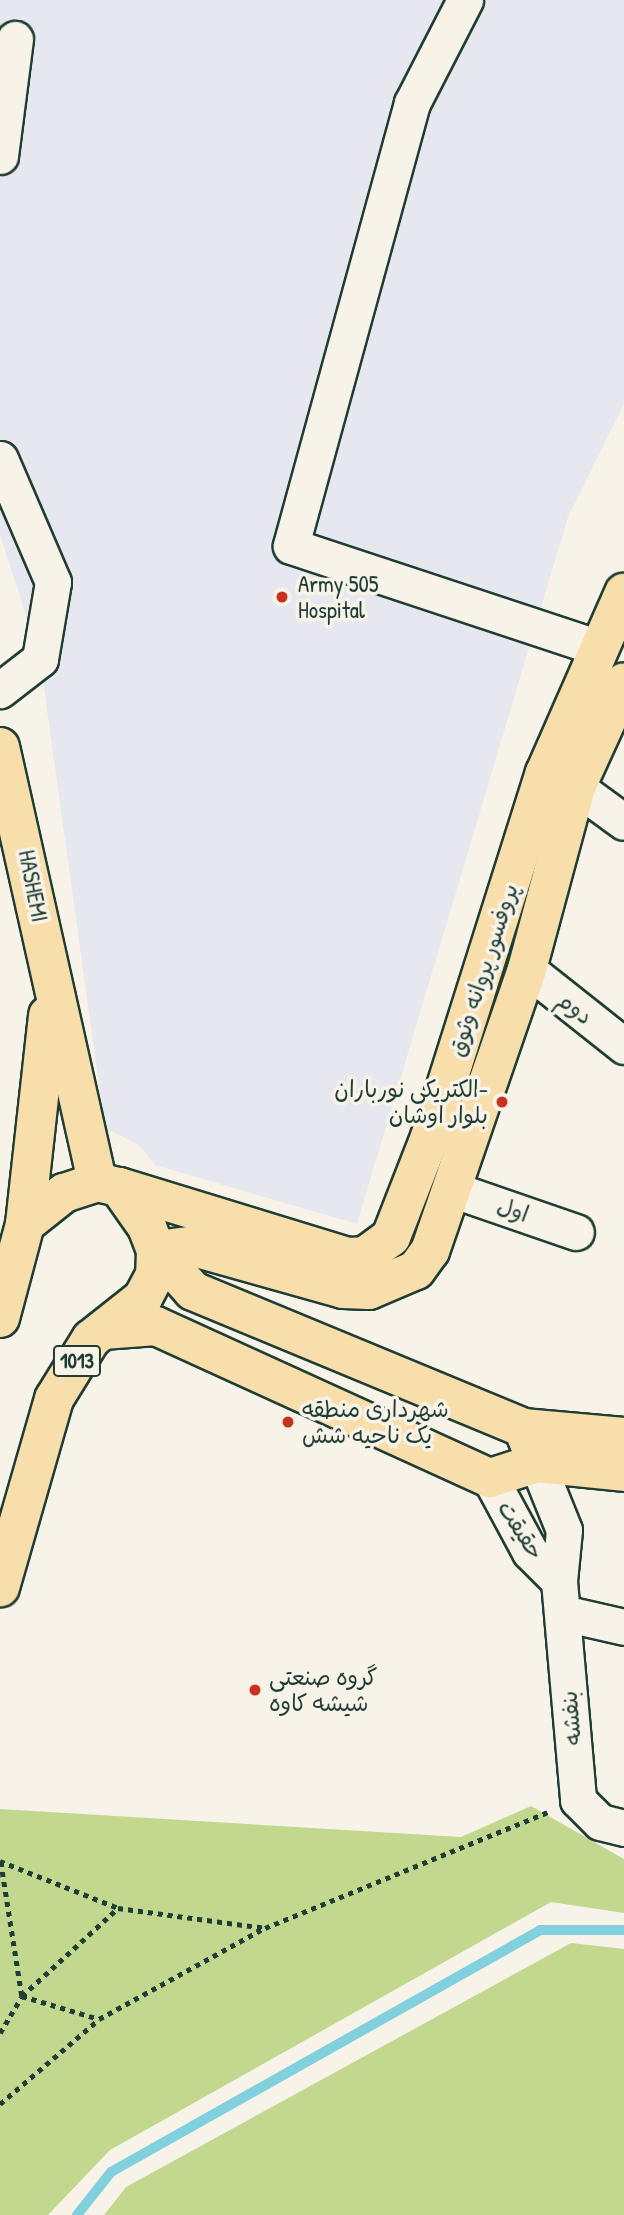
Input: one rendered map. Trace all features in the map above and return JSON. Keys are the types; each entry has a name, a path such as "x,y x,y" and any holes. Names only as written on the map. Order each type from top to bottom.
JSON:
{"main road":[{"name":"پروفسور پروانه وثوق","path":"108,1184 348,1258 377,1249 400,1220 488,954 612,653 624,593"},
{"name":"پروفسور پروانه وثوق","path":"156,1250 190,1246 307,1279 369,1290 396,1283 430,1251 527,969 560,780 624,682"},
{"name":"HASHEMI","path":"0,747 8,807 52,985 108,1184 156,1250 193,1291 301,1339 523,1428 624,1437"},
{"path":"488,954 527,969"},
{"name":"HASHEMI","path":"0,1318 25,1224 52,985"},
{"path":"25,1224 64,1193 108,1184"},
{"name":"1013","path":"0,1587 54,1399 103,1330 143,1298 155,1275 156,1250"},
{"path":"301,1339 276,1308 307,1279"},
{"path":"103,1330 156,1325 489,1478 537,1463 624,1472"},
{"path":"523,1428 537,1463"}],"street":[{"path":"465,0 412,103 291,546 612,653"},
{"path":"0,156 15,39"},
{"path":"0,459 53,582 40,659 0,690"},
{"path":"560,780 624,822"},
{"name":"دوم","path":"527,969 624,1046"},
{"name":"اول","path":"451,1189 576,1232"},
{"name":"حقیقت","path":"537,1463 564,1530 561,1597"},
{"name":"حقیقت","path":"489,1478 530,1552 561,1597"},
{"path":"561,1597 624,1627"},
{"name":"بنفشه","path":"561,1597 578,1800"},
{"path":"578,1800 600,1822 624,1828"}],"path":[{"path":"0,2104 99,2019 265,1928 578,1800"},
{"path":"0,1861 118,1908 265,1928"},
{"path":"0,1861 22,1996"},
{"path":"0,2033 22,1996 118,1908"},
{"path":"22,1996 99,2019"}],"shaded area":[{"name":"Army 505 Hospital","path":"0,0 624,0 624,404 568,517 357,1224 155,1165 139,1145 105,1128 40,659 0,535"}],"green space":[{"path":"531,1806 624,1859 624,1913 551,1902 110,2150 48,2215 0,2215 0,1809 461,1837"},
{"path":"571,1943 624,1949 624,2215 104,2215 126,2187"}],"waterway":[{"path":"77,2215 111,2172 540,1930 624,1930"}],"place":[{"name":"Army 505 Hospital","path":"282,597"},
{"name":"الکتریکی نورباران- بلوار اوشان","path":"502,1102"},
{"name":"شهرداری منطقه یک ناحیه شش","path":"288,1422"},
{"name":"گروه صنعتی شیشه کاوه","path":"255,1690"}]}
